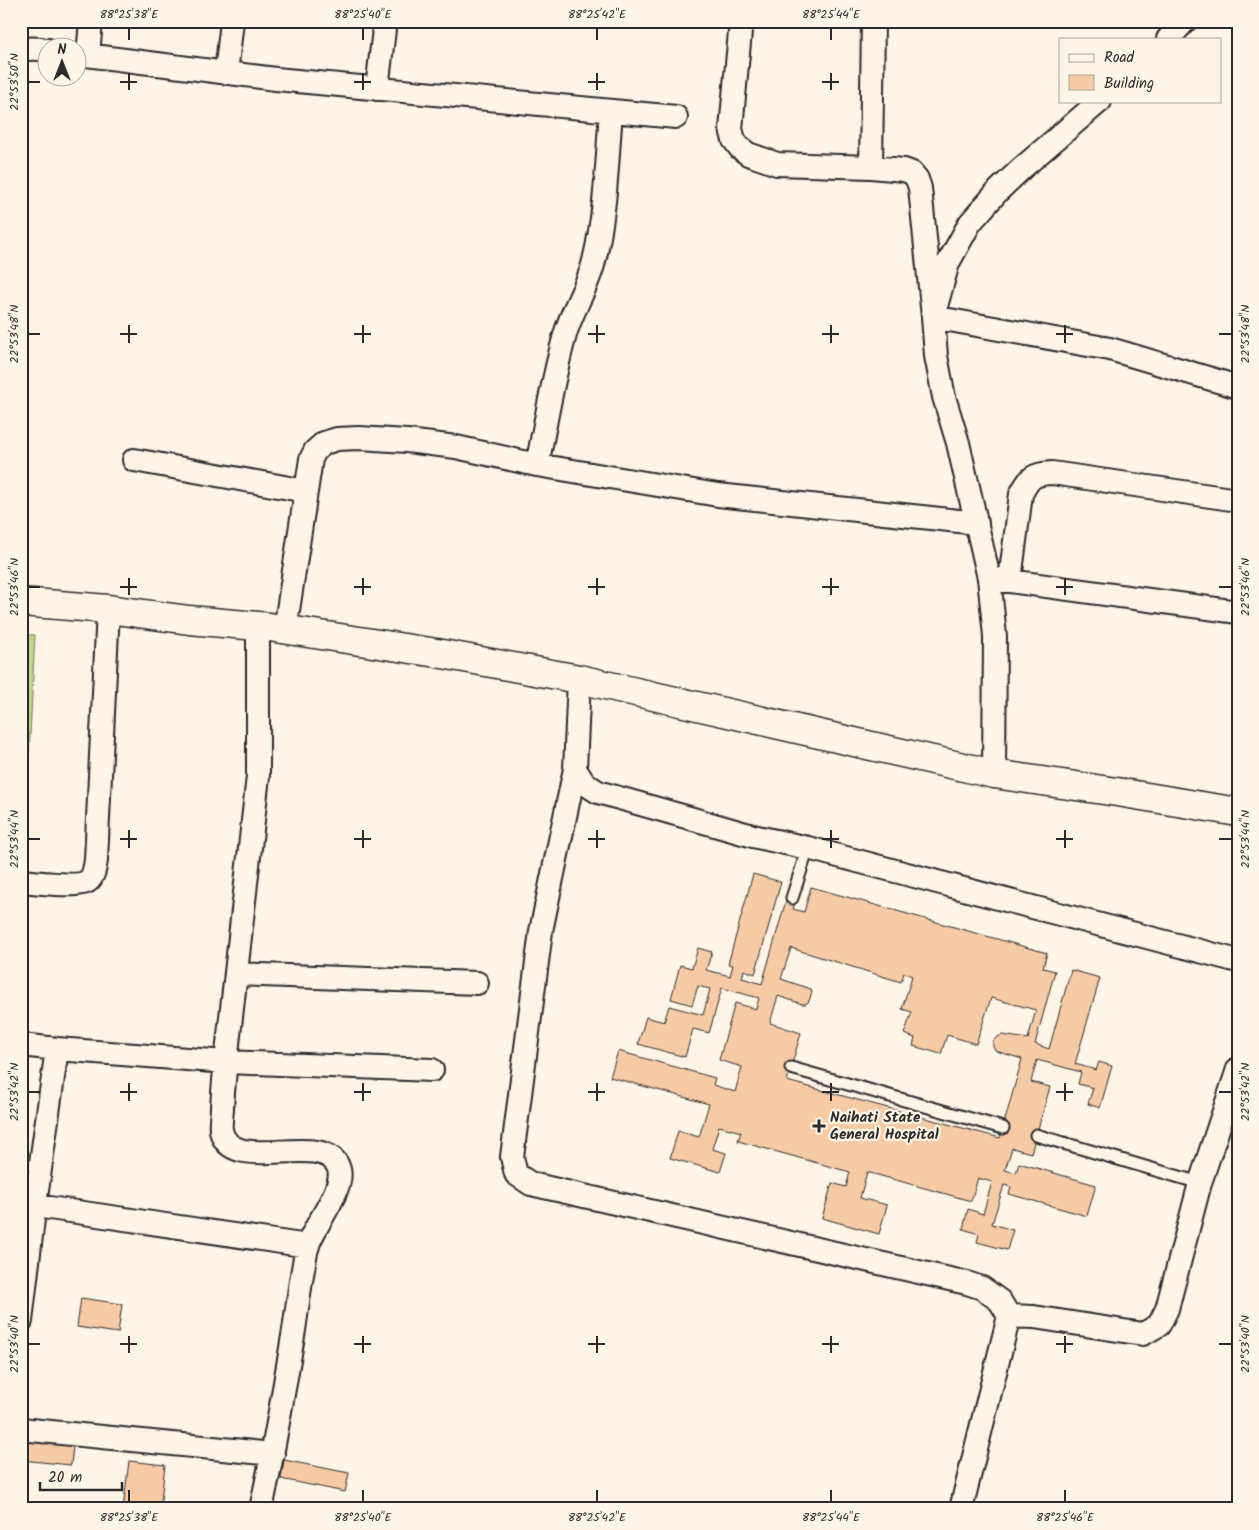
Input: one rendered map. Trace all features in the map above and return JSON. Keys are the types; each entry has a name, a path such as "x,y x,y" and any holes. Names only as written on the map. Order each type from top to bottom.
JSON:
{"street":[{"path":"87,38 91,21"},
{"path":"226,73 232,21"},
{"path":"377,88 385,21"},
{"path":"741,21 731,129 734,140 740,148 748,154 777,164 904,170 912,173 917,179 920,188 936,356 944,397 958,443 977,523 1000,579"},
{"path":"871,167 873,21"},
{"path":"1169,38 1185,21"},
{"path":"21,51 38,49"},
{"path":"88,56 276,79 676,117"},
{"path":"933,317 948,263 970,223 998,191 1021,169 1099,102"},
{"path":"537,465 565,335 594,263 601,225 611,111"},
{"path":"933,317 1110,349 1238,387"},
{"path":"285,630 311,458 315,451 324,443 337,439 359,438 407,441 456,447 537,465 718,495 977,523"},
{"path":"134,460 306,491"},
{"path":"994,774 995,636 1000,579 1021,494 1027,482 1036,474 1052,473 1238,500"},
{"path":"1000,579 1238,612"},
{"path":"21,602 108,609 189,620 258,626 436,653 579,679 994,774 1238,812"},
{"path":"21,881 77,885 87,882 93,874 96,860 108,609"},
{"path":"258,626 258,776 220,1129 224,1140 233,1148 251,1153 307,1150 325,1154 336,1162 340,1170 338,1187 308,1246 273,1454 261,1509"},
{"path":"579,679 576,769 541,931 512,1157 516,1174 531,1184 967,1283 982,1288 1000,1301 1009,1316 961,1509"},
{"path":"576,769 584,783 598,792 753,836 808,848 1238,961"},
{"path":"236,974 476,983"},
{"path":"21,1045 58,1050 226,1062 432,1070"},
{"path":"21,1321 30,1214 58,1050"},
{"path":"1009,1316 1034,1317 1143,1334 1159,1325 1167,1309 1200,1183 1238,1069"},
{"path":"30,1214 308,1246"},
{"path":"21,1429 273,1454"}],"lane":[{"path":"792,898 808,848"},
{"path":"791,1068 1003,1128"},
{"path":"1036,1135 1200,1183"}],"green space":[{"path":"21,635 35,635 27,795 21,795"}],"building":[{"path":"753,874 781,882 755,974 744,970 742,978 762,984 787,897 796,899 793,909 804,912 811,887 1047,953 1043,968 1055,971 1035,1044 1049,1049 1071,970 1100,978 1075,1064 1096,1070 1099,1062 1112,1066 1100,1108 1088,1104 1093,1088 1078,1084 1081,1072 1037,1060 1031,1082 1050,1087 1031,1153 1012,1148 1005,1170 1016,1173 1019,1163 1096,1185 1087,1216 1009,1194 1011,1187 1004,1185 992,1224 1013,1230 1007,1250 977,1242 979,1234 963,1229 968,1209 983,1214 992,1182 978,1178 971,1201 867,1172 860,1198 887,1205 879,1234 822,1218 832,1183 846,1187 850,1172 738,1141 741,1132 719,1126 712,1149 726,1153 720,1172 670,1158 678,1131 699,1137 709,1104 610,1077 618,1051 715,1078 713,1085 735,1092 742,1067 719,1060 735,1003 756,1009 759,998 722,988 709,1033 693,1029 685,1057 638,1044 646,1017 664,1022 669,1006 703,1015 710,989 698,986 692,1005 671,999 680,965 692,968 698,948 712,952 706,970 730,976 733,965 728,964","holes":["791,948 901,982 904,973 912,976 902,1009 912,1012 904,1034 915,1038 913,1046 941,1054 947,1035 976,1044 991,998 1036,1010 1028,1039 1002,1035 993,1041 993,1047 996,1051 1022,1059 1000,1138 787,1081 801,1033 770,1023 778,996 806,1004 812,992 811,989 781,979"]},
{"path":"81,1298 122,1304 118,1333 77,1327"},
{"path":"21,1440 73,1446 71,1465 21,1460"},
{"path":"284,1460 349,1473 345,1492 281,1479"},
{"path":"129,1461 165,1465 160,1509 123,1509"}],"place":[{"name":"Naihati State General Hospital","path":"819,1126"}]}
